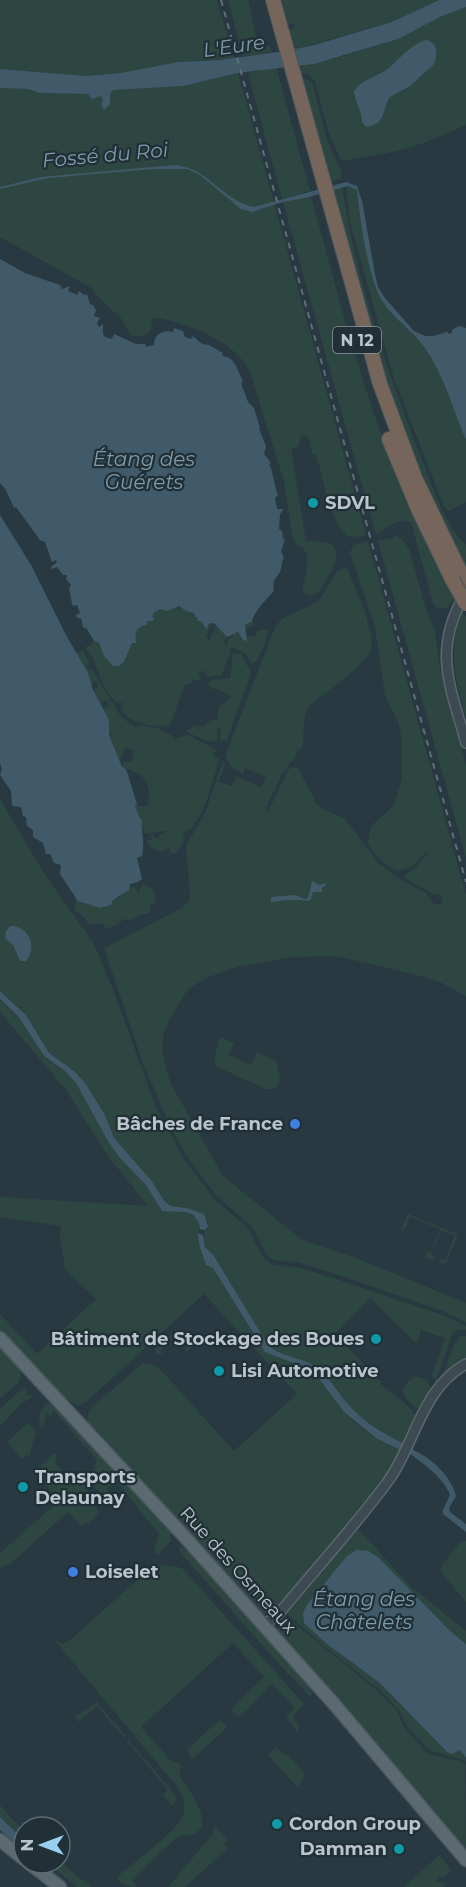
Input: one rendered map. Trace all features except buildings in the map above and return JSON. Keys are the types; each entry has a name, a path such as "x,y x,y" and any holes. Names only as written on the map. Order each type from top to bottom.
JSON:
{"highway":[{"name":"N 12","path":"264,0 276,30 293,91 353,327 376,402 414,499 455,574 466,604"},
{"name":"N 12","path":"273,0 276,30"},
{"name":"N 12","path":"455,574 466,584"}],"main road":[{"name":"Rue des Osmeaux","path":"0,1338 335,1705 466,1860"},
{"path":"0,1840 12,1850"},
{"path":"44,1875 60,1887"}],"street":[{"path":"466,592 450,624 446,653 449,680 466,743"},
{"path":"264,1626 281,1611 386,1484 438,1387 466,1364"}],"green space":[{"path":"0,0 217,0 234,58 178,62 121,73 79,76 0,69"},
{"path":"228,0 248,0 258,45 260,48 270,46 272,52 243,56"},
{"path":"281,0 439,0 392,22 292,50 288,33 295,24 288,24"},
{"path":"466,7 466,125 405,149 346,161 340,159 328,130 315,81 308,73 299,74 297,67 333,59 398,39 440,17"},
{"path":"276,67 310,191 282,199 248,73"},
{"path":"238,73 366,535 347,536 340,527 331,508 308,436 301,435 298,447 291,449 306,541 330,544 336,551 330,574 320,590 312,596 305,594 302,590 307,569 307,555 304,549 296,544 292,535 284,481 246,365 219,341 186,325 164,319 152,319 151,330 147,335 138,337 131,335 121,318 90,287 0,237 0,189 43,179 43,176 0,187 0,88 28,89 40,93 88,94 92,99 101,96 103,100 101,106 104,110 110,104 112,90 183,86"},
{"path":"301,80 309,80 313,85 327,140 342,173 340,179 329,183"},
{"path":"346,186 357,190 371,272 377,292 391,313 424,346 439,371 466,440 466,502 449,511 444,507 393,375 350,222"},
{"path":"342,187 356,258 386,363 441,507 458,537 466,545 466,570 432,500 392,405 331,190"},
{"path":"311,196 347,328 378,426 405,494 455,598 445,609 433,603 411,522 397,522 376,535 283,202"},
{"path":"395,535 402,539 409,549 424,603 435,631 440,669 466,765 466,858 378,541 392,538"},
{"path":"368,541 466,895 466,996 442,983 421,976 336,956 293,957 237,967 206,978 188,989 169,1020 164,1033 162,1050 172,1086 223,1176 302,1240 356,1258 466,1303 466,1322 445,1312 336,1274 297,1262 275,1260 267,1256 253,1228 216,1195 186,1155 171,1128 142,1061 104,948 182,908 188,902 190,895 186,846 205,813 223,762 225,764 218,782 232,786 237,776 261,788 266,777 245,768 243,774 237,771 229,764 226,754 275,627 284,618 320,599 334,575 347,568 365,611 372,641 371,651 356,669 308,707 301,749 297,750 297,754 282,774 265,810 268,812 288,770 292,767 298,768 316,803 323,809 345,819 377,862 398,878 426,893 435,905 443,903 441,895 433,894 403,877 417,867 427,851 412,866 396,870 372,851 368,842 371,826 393,806 399,789 402,777 402,739 398,722 385,696 375,627 350,553 353,545"},
{"path":"176,606 194,613 206,629 212,622 206,637 209,640 217,625 227,637 223,643 227,645 228,640 236,632 246,638 245,625 253,621 254,626 246,628 247,637 255,636 257,631 266,629 268,631 266,640 260,654 252,664 245,653 232,648 229,649 231,655 227,659 222,675 208,677 203,670 198,674 200,680 194,680 185,685 170,725 142,724 129,718 121,708 124,703 117,703 108,693 93,657 85,647 91,646 91,643 96,641 109,659 120,666 132,643 136,642 139,628 147,625 146,621 154,618 152,612 160,609 167,611"},
{"path":"462,611 466,617 466,717 454,664 455,639"},
{"path":"83,650 89,662 86,665 89,670 92,669 121,717 135,727 140,725 157,728 174,737 174,742 177,738 188,735 218,751 213,752 213,756 219,759 202,812 191,828 184,832 181,846 174,854 170,852 169,846 165,851 160,852 149,846 147,840 152,840 150,835 157,839 170,830 145,834 135,804 143,807 148,805 147,784 140,775 122,767 123,762 132,761 135,750 125,747 121,758 118,759 110,738 114,734 109,735 109,720 103,709 109,705 107,700 100,704 93,690 98,688 97,681 94,681 92,685 76,653"},
{"path":"233,653 241,654 251,673 227,740 221,741 220,729 217,727 217,740 208,742 185,731 191,729 193,725 203,727 211,720 218,719 220,705 232,697 210,688 208,684 211,680 230,678"},
{"path":"0,799 43,872 94,944 155,1105 182,1156 214,1199 247,1227 264,1259 273,1265 300,1268 339,1280 442,1315 466,1326 466,1330 459,1329 452,1334 436,1381 432,1376 445,1338 421,1330 417,1344 370,1298 335,1334 381,1382 380,1384 406,1404 417,1417 403,1443 361,1418 319,1369 268,1345 214,1256 205,1247 204,1230 208,1227 186,1208 171,1206 165,1202 151,1180 114,1138 105,1115 85,1083 74,1071 49,1053 23,1011 0,991"},
{"path":"143,884 154,890 155,904 150,905 150,913 139,915 131,920 124,919 117,925 106,929 102,923 88,925 85,918 75,910 76,898 85,904 100,908 110,905 130,886 136,888 138,893"},
{"path":"0,1000 18,1016 44,1057 65,1071 76,1083 109,1143 146,1185 162,1211 186,1213 199,1221 199,1244 206,1265 213,1268 262,1348 309,1370 354,1422 376,1438 400,1450 384,1480 280,1607 270,1613 259,1613 88,1424 90,1409 143,1363 159,1368 234,1451 297,1394 204,1294 86,1402 78,1406 63,1397 0,1333 0,1314 37,1354 96,1299 65,1269 60,1236 61,1226 0,1217 0,1197 148,1206 108,1156 66,1090 0,1012"},
{"path":"220,1037 234,1043 229,1055 251,1065 257,1052 276,1061 280,1078 277,1087 266,1089 217,1067 214,1060"},
{"path":"408,1214 457,1234 445,1265 439,1262 441,1259 445,1260 455,1235 441,1230 431,1254 435,1257 434,1260 425,1258 426,1250 431,1252 440,1229 410,1217 404,1231 401,1230"},
{"path":"179,1328 196,1344 187,1352 184,1349 191,1342 181,1331 160,1351 163,1354 155,1354 155,1348"},
{"path":"461,1336 466,1336 466,1361 442,1378 454,1344"},
{"path":"0,1343 15,1361 21,1376 15,1386 0,1398"},
{"path":"413,1377 425,1380 432,1390 421,1410 408,1401 403,1391 403,1387"},
{"path":"24,1387 28,1392 26,1395 31,1393 32,1397 21,1404 0,1426 0,1409"},
{"path":"53,1402 170,1528 171,1541 157,1555 154,1551 159,1534 116,1481 114,1486 107,1487 106,1499 89,1481 97,1460 53,1410 51,1416 47,1413 43,1427 40,1424 41,1411"},
{"path":"28,1423 36,1432 29,1456 22,1459 7,1442"},
{"path":"55,1453 57,1456 55,1463 65,1474 70,1471 83,1485 85,1484 98,1513 88,1525 86,1523 82,1526 68,1512 10,1564 0,1568 0,1553 59,1501 34,1472"},
{"path":"358,1529 411,1587 466,1631 466,1644 449,1630 304,1623 327,1644 380,1683 447,1752 452,1754 461,1750 466,1761 429,1750 408,1728 400,1712 381,1691 285,1612 321,1568 324,1568"},
{"path":"461,1541 466,1541 466,1602 440,1570"},
{"path":"181,1546 273,1643 308,1685 312,1694 310,1696 180,1552"},
{"path":"154,1565 175,1566 183,1569 304,1704 293,1717 300,1726 297,1732 286,1717 295,1708 272,1684 239,1717 231,1711 264,1677 233,1643 141,1727 172,1762 177,1762 181,1766 179,1776 198,1804 202,1821 201,1828 195,1833 177,1838 160,1853 133,1880 137,1887 134,1887 123,1884 117,1877 179,1822 184,1809 182,1795 0,1575 56,1641 62,1644 70,1640"},
{"path":"283,1614 375,1689 397,1711 404,1727 428,1754 465,1764 466,1845 464,1849 277,1632"},
{"path":"96,1702 126,1736 124,1738 97,1706 79,1722 75,1717"},
{"path":"219,1720 226,1725 226,1728 192,1758 187,1752 188,1749"},
{"path":"128,1740 174,1793 176,1800 173,1806 163,1795 168,1790"},
{"path":"276,1747 283,1754 287,1754 304,1773 305,1777 297,1787 268,1755"},
{"path":"0,1805 12,1818 12,1828 0,1817"},
{"path":"214,1826 228,1840 224,1843 228,1848 185,1887 168,1887 212,1835"},
{"path":"439,1855 451,1870 443,1878 440,1876 436,1880 446,1884 443,1887 404,1887"},
{"path":"72,1872 91,1887 77,1887 62,1875 72,1875"}],"water":[{"name":"L'Eure","path":"439,0 466,0 466,7 440,17 398,39 314,64 238,73 183,86 113,90 110,94 110,104 104,110 101,105 103,100 101,96 92,99 88,94 40,93 28,89 0,88 0,69 85,76 121,73 178,62 219,60 285,51 392,22"},
{"path":"427,40 436,50 434,64 410,86 390,97 380,120 366,127 362,122 354,91 362,83 389,68 412,47"},
{"path":"176,165 197,172 233,198 254,207 346,182 357,186 362,201 378,287 385,298 414,331 425,336 447,331 448,334 452,333 452,330 459,326 466,328 466,440 432,358 388,309 378,293 367,257 357,190 348,186 252,212 241,209 200,175 187,169 152,169 48,178 0,189 0,187 40,177"},
{"name":"Étang des Guérets","path":"0,259 25,273 60,285 62,289 70,286 68,291 77,295 79,291 84,295 87,294 90,304 96,310 94,316 100,318 97,323 99,327 103,324 105,337 112,339 114,334 136,344 145,344 146,347 154,345 160,333 173,332 174,328 183,331 185,337 191,339 193,336 202,344 209,345 223,353 222,356 227,357 236,365 248,402 254,408 266,446 264,454 271,463 269,464 278,496 275,497 277,509 283,510 280,514 279,529 285,539 281,551 284,558 274,582 274,591 252,621 245,625 247,641 243,640 238,632 227,637 214,623 208,624 207,630 194,613 179,606 167,611 160,609 153,613 152,617 155,618 152,621 147,621 147,625 138,628 136,643 132,643 124,662 119,666 113,666 104,656 99,643 94,641 87,629 83,627 81,618 77,618 76,615 80,613 77,605 72,604 69,588 71,585 66,579 67,575 63,575 57,567 52,569 56,560 52,562 45,542 40,540 16,507 14,508 6,490 0,483"},
{"path":"0,515 31,565 88,673 93,690 109,720 109,735 122,767 126,769 137,804 135,805 142,820 143,851 142,856 137,858 142,879 130,884 129,890 113,900 111,905 100,908 78,901 60,874 61,865 54,863 50,854 46,854 43,843 33,837 33,830 27,826 21,807 12,806 11,791 0,775 2,769 0,763"},
{"path":"312,881 319,885 325,883 326,885 322,888 322,892 313,892 308,901 271,902 271,897 296,895 304,899 308,898"},
{"path":"10,926 22,929 29,938 31,949 26,961 20,961 13,945 5,938"},
{"path":"0,991 26,1015 49,1053 74,1071 85,1083 105,1115 114,1138 151,1180 165,1202 171,1206 204,1214 208,1227 204,1230 200,1229 193,1215 185,1212 162,1211 146,1185 109,1143 76,1083 65,1071 44,1056 18,1016 0,999"},
{"path":"198,1233 203,1235 205,1247 214,1256 268,1345 280,1353 307,1362 319,1369 359,1415 380,1431 403,1443 400,1450 376,1438 344,1412 319,1379 306,1368 265,1352 213,1268 206,1265"},
{"path":"411,1449 432,1462 450,1481 456,1496 449,1508 450,1512 466,1524 466,1532 443,1514 450,1495 432,1471 409,1453"},
{"name":"Étang des Châtelets","path":"357,1550 368,1551 378,1557 449,1630 466,1644 466,1758 460,1750 452,1754 447,1752 380,1683 327,1644 304,1623 303,1613 306,1606 347,1556"},
{"path":"0,1817 12,1828 12,1840 0,1830"}],"railway":[{"path":"221,0 466,882"}],"place":[{"name":"SDVL","path":"313,503"},
{"name":"Bâches de France","path":"295,1124"},
{"name":"Bâtiment de Stockage des Boues","path":"376,1339"},
{"name":"Lisi Automotive","path":"219,1371"},
{"name":"Transports Delaunay","path":"23,1487"},
{"name":"Loiselet","path":"73,1572"},
{"name":"Cordon Group","path":"277,1824"},
{"name":"Damman","path":"399,1849"}],"water label":[{"name":"Fossé du Roi","path":"105,155"}]}
